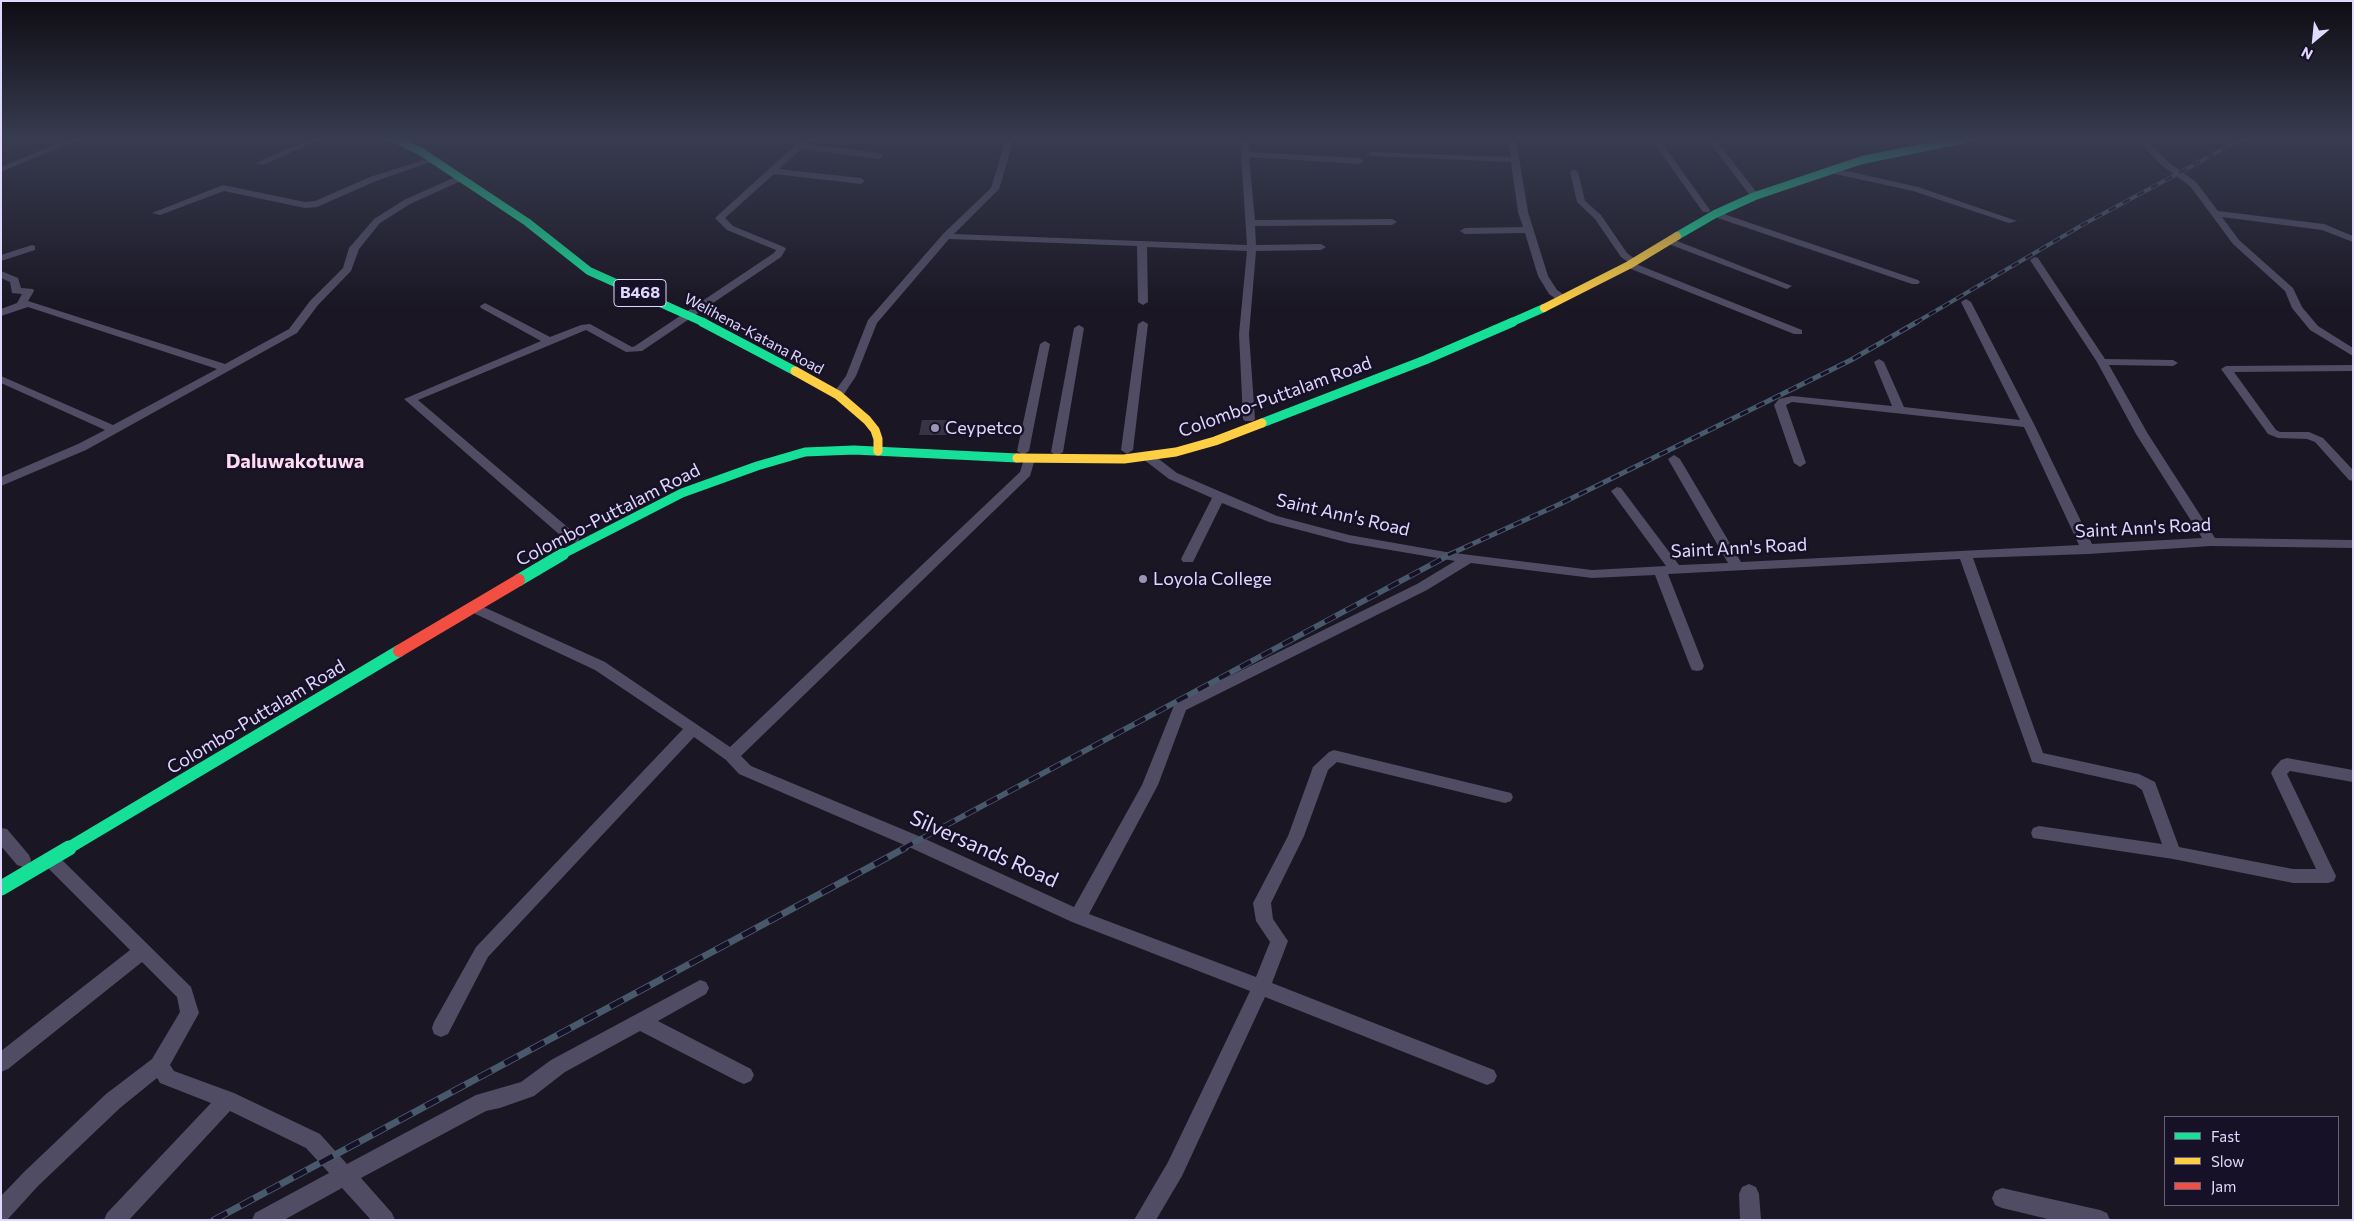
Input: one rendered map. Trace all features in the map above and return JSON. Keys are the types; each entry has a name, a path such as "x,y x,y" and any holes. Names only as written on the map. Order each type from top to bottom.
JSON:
{"main road":[{"name":"Welihena-Katana Road","path":"487,196 526,222 589,271 688,314 757,349 838,395 867,420 875,430 878,449"},
{"name":"Colombo-Puttalam Road","path":"386,645 573,539 692,481 759,457 832,445 1098,460 1143,453 1176,452 1215,441 1262,425 1425,360 1563,299 1710,212 1748,196"},
{"name":"Colombo-Puttalam Road","path":"1026,455 1127,450 1143,453 1216,431 1406,358 1553,292 1629,261 1669,240 1710,212"},
{"name":"Colombo-Puttalam Road","path":"1,888 571,549 682,493 792,455 830,450 878,449"}],"street":[{"path":"157,213 202,196"},
{"path":"259,196 305,206 317,204 336,196"},
{"path":"1,482 82,447 115,430 293,331 314,303 348,270 354,248 377,221 420,196"},
{"path":"573,539 410,401 415,396 585,327 590,327 630,350 638,349 778,255 782,249 730,228 720,218 744,196"},
{"path":"838,395 851,376 872,322 946,236 988,196"},
{"path":"1248,196 1252,248 1244,334 1250,418"},
{"path":"1521,196 1523,212 1543,276 1553,292 1563,299"},
{"path":"1580,196 1581,202 1598,217 1629,261 1798,332"},
{"path":"1698,196 1710,212 1915,282"},
{"path":"1936,196 2012,221"},
{"path":"2203,196 2236,242 2289,290 2296,308 2314,328 2353,353"},
{"path":"2217,214 2324,227 2353,239"},
{"path":"1250,223 1392,222"},
{"path":"1465,231 1529,230"},
{"path":"946,236 1252,248 1321,248"},
{"path":"1669,240 1787,286"},
{"path":"1142,243 1143,302"},
{"path":"1,258 32,248"},
{"path":"2035,260 2102,362 2142,434 2211,542"},
{"path":"1,274 15,280 16,291 29,292 21,304"},
{"path":"1966,302 2028,424 2088,550"},
{"path":"1,313 21,304 29,304 226,368"},
{"path":"486,306 550,341"},
{"path":"1127,450 1143,324"},
{"path":"1058,452 1079,328"},
{"path":"731,756 1026,473 1026,455 1045,344"},
{"path":"1879,362 1900,411"},
{"path":"2102,362 2173,364"},
{"path":"2353,368 2226,369 2272,432 2278,435 2309,436 2319,440 2353,477"},
{"path":"1,379 115,430"},
{"path":"1800,463 1780,405 1783,401 1798,399 2028,424"},
{"name":"Saint Ann's Road","path":"1143,453 1173,476 1273,519 1349,539 1469,559 1592,574 2088,550 2211,542 2353,544"},
{"path":"1674,459 1737,566"},
{"path":"1617,491 1676,570"},
{"path":"1188,559 1219,497"},
{"path":"1965,555 2037,758 2139,780 2149,786 2173,852"},
{"path":"1078,917 1150,785 1180,707 1422,587 1469,559"},
{"path":"1660,570 1697,666"},
{"name":"Silversands Road","path":"472,607 600,666 731,756 745,770 915,842 1078,917 1487,1076"},
{"path":"441,1028 482,952 692,729"},
{"path":"1144,1220 1174,1169 1261,987 1279,941 1265,921 1262,903 1296,836 1321,767 1334,756 1505,798"},
{"path":"2039,833 2173,852 2293,876 2328,876 2279,772 2287,764 2353,776"},
{"path":"1,834 23,860"},
{"path":"1,1212 32,1179 113,1101 159,1065 190,1014 184,993 50,859"},
{"path":"1,1063 142,951"},
{"path":"262,1220 483,1102 500,1099 527,1089 558,1066 700,988"},
{"path":"640,1021 744,1075"},
{"path":"159,1065 167,1077 227,1100 314,1141 385,1220"},
{"path":"114,1220 227,1100"},
{"path":"1749,1194 1751,1220"},
{"path":"2002,1198 2100,1220"}],"building":[{"name":"Ceypetco","path":"922,420 952,420 948,435 919,435"}],"railway":[{"path":"1915,323 2084,224 2136,196"},
{"path":"1448,555 1560,504 1851,360 1917,322"},
{"path":"902,849 1451,554"},
{"path":"214,1220 905,848"}],"traffic: fast":[{"path":"488,196 527,222 589,271 688,314 795,371"},
{"path":"1677,236 1715,214 1755,196"},
{"path":"1262,423 1425,360 1544,308"},
{"path":"519,580 571,549 682,493 757,466 805,452 854,450 1017,458"},
{"path":"1,888 399,651"}],"traffic: slow":[{"path":"1544,308 1629,265 1677,236"},
{"path":"795,371 838,395 867,420 875,430 878,439 878,451"},
{"path":"1017,458 1124,459 1176,452 1215,441 1262,423"}],"traffic: jam":[{"path":"399,651 519,580"}],"place":[{"name":"Ceypetco","path":"935,428"},
{"name":"Loyola College","path":"1143,579"}],"district":[{"name":"Daluwakotuwa","path":"295,461"}]}
